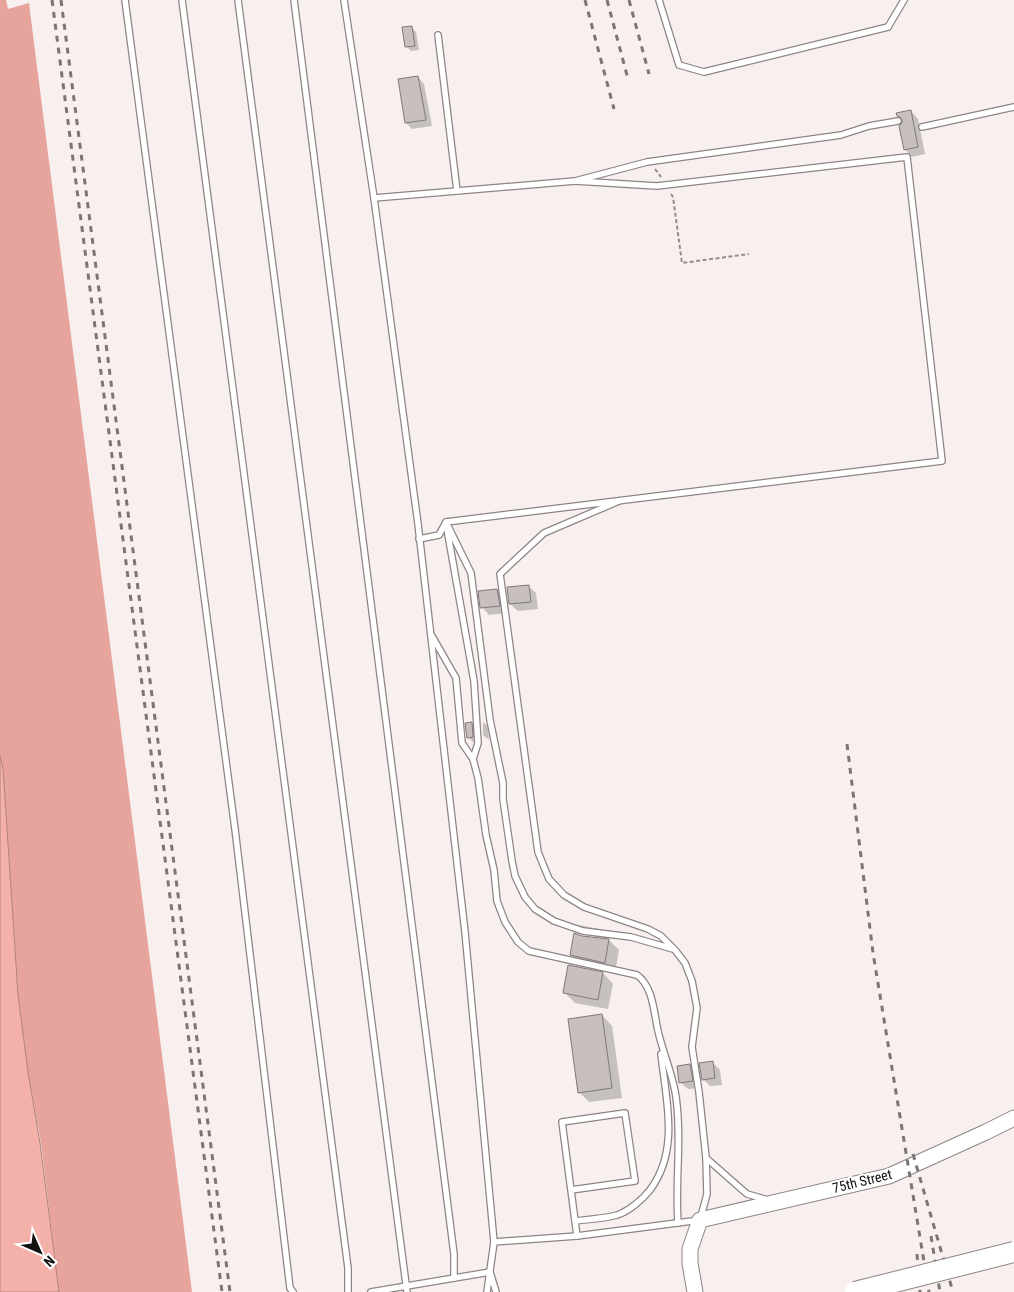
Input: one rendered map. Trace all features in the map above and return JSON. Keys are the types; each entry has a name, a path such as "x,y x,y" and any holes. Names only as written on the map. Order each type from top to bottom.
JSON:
{"highway":[{"path":"855,1292 1014,1252"}],"street":[{"name":"75th Street","path":"700,1220 889,1176 1014,1118"},
{"path":"695,1292 690,1263 690,1249 700,1220"}],"lane":[{"path":"125,0 235,829 290,1288 293,1292"},
{"path":"182,0 348,1268 348,1292"},
{"path":"238,0 406,1289"},
{"path":"294,0 454,1254 454,1278"},
{"path":"344,0 374,198 420,539 465,932 494,1242 487,1292"},
{"path":"659,0 678,65 704,72 888,27 904,0"},
{"path":"438,35 457,191"},
{"path":"922,127 1014,107"},
{"path":"575,181 647,162 840,135 869,126 898,121"},
{"path":"374,198 575,181 657,186 907,156 942,461 446,522"},
{"path":"494,1242 577,1236 700,1220 707,1194 706,1158 692,1047 696,1008 692,981 685,963 661,936 648,929 584,907 564,895 549,879 538,852 500,574 544,533 619,501"},
{"path":"420,539 439,535 446,522"},
{"path":"446,522 474,681 478,743 473,758"},
{"path":"446,522 471,572 490,720 503,783 503,799 512,861 515,876 526,897 535,909 554,921 583,931 631,937 675,950"},
{"path":"430,633 456,678 462,743 473,758 478,778 486,835 494,870 497,901 505,922 518,942 529,951 637,975 643,979 650,993 676,1096 680,1142 676,1196 678,1223"},
{"path":"575,1221 616,1215 624,1212 643,1198 658,1179 666,1158 670,1135 660,1038"},
{"path":"571,1190 635,1181 626,1113 562,1122 577,1236"},
{"path":"706,1158 747,1194 775,1202"},
{"path":"371,1292 406,1289 490,1272"},
{"path":"490,1272 496,1292"}],"path":[{"path":"647,162 657,171 673,197 682,263 749,254"}],"shaded area":[{"path":"0,0 6,0 8,9 29,3 192,1292 59,1292 41,1143 28,1072 18,995 3,768 0,756"},
{"path":"0,756 3,768 18,995 40,1143 59,1292 0,1292"}],"building":[{"path":"412,26 415,46 405,47 402,27"},
{"path":"418,76 426,120 405,123 398,79"},
{"path":"911,110 918,147 904,150 899,126 902,120 896,113"},
{"path":"529,585 531,602 509,604 507,587"},
{"path":"497,589 500,606 480,608 478,591"},
{"path":"472,722 473,737 467,738 465,723"},
{"path":"574,933 582,936 609,939 605,963 570,955"},
{"path":"568,965 603,972 598,1000 563,993"},
{"path":"602,1014 612,1088 578,1093 568,1019"},
{"path":"713,1061 715,1078 702,1080 699,1063"},
{"path":"690,1064 693,1081 679,1083 677,1066"}],"railway":[{"path":"52,0 222,1292"},
{"path":"61,0 230,1292"},
{"path":"585,0 614,109"},
{"path":"607,0 628,79"},
{"path":"629,0 649,74"},
{"path":"847,744 873,953 929,1292"},
{"path":"913,1154 953,1292"},
{"path":"931,1236 940,1292"},
{"path":"917,1254 920,1292"}]}
